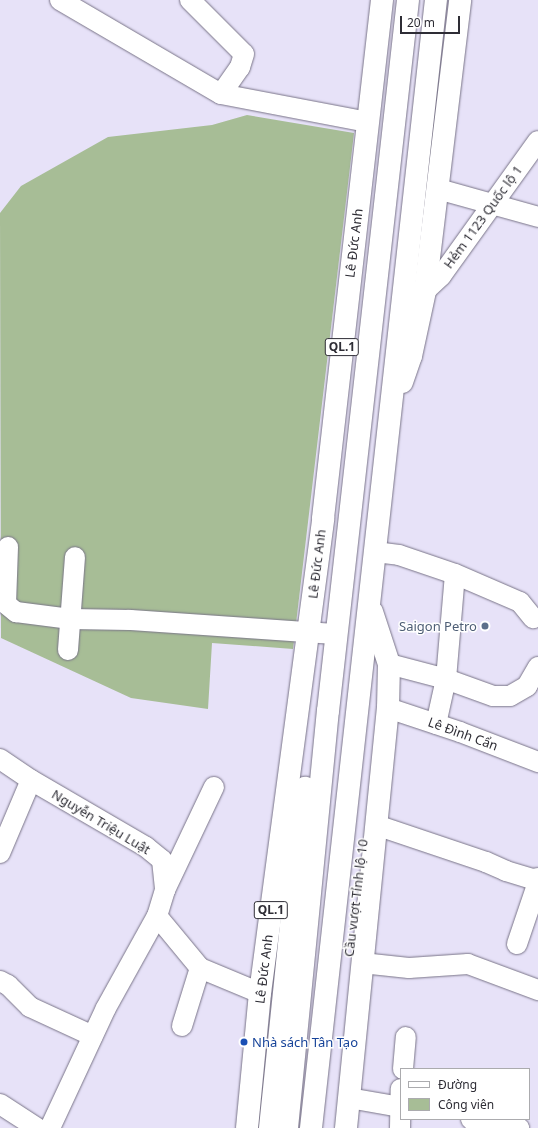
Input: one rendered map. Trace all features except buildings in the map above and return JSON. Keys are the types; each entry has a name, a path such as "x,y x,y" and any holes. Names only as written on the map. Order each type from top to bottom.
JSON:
{"highway":[{"name":"Lê Đức Anh","path":"247,1128 260,993 301,693 382,0"},
{"name":"Lê Đức Anh","path":"336,634 408,0"},
{"path":"346,1128 376,825 373,716 389,664 370,605 374,552 436,0"},
{"path":"388,422 411,356 425,291 460,0"},
{"path":"339,376 353,484"},
{"name":"Cầu vượt Tỉnh lộ 10","path":"332,1128 373,716 363,668 370,605"},
{"path":"301,693 336,634"},
{"name":"QL.1","path":"270,1128 289,931 307,773 332,675 336,634"},
{"name":"QL.1","path":"287,1128 323,710"},
{"name":"Cầu vượt Tỉnh lộ 10","path":"311,1128 373,716"}],"street":[{"path":"60,0 221,94 368,122"},
{"path":"190,0 244,54 240,67 221,94"},
{"name":"Hẻm 1123 Quốc lộ 1","path":"425,291 441,276 538,141"},
{"path":"438,190 538,217"},
{"path":"8,547 6,604 16,612 71,619 130,620 336,634"},
{"path":"374,552 399,555 455,574 520,602 533,618"},
{"path":"68,650 75,557"},
{"path":"436,724 446,679 455,574"},
{"path":"389,664 446,679 493,696 510,696 527,686 538,667"},
{"name":"Lê Đình Cẩn","path":"373,716 436,724 538,762"},
{"name":"Nguyễn Triệu Luật","path":"0,759 31,780 146,847 162,860 165,890 157,916 93,1036 50,1128"},
{"path":"0,853 31,780"},
{"path":"165,890 214,787"},
{"path":"376,825 486,862 506,871 533,879 538,878"},
{"path":"517,944 538,882"},
{"path":"157,916 200,968 260,993"},
{"path":"362,963 409,968 468,964 538,990"},
{"path":"182,1026 200,968"},
{"path":"0,981 8,985 30,1007 93,1036"},
{"path":"403,1068 406,1036"},
{"path":"349,1098 400,1101 400,1128"},
{"path":"0,1104 37,1128"},
{"path":"476,1120 519,1128"}],"green space":[{"path":"247,115 354,133 293,649 212,643 208,709 131,698 1,638 0,213 21,186 108,137 212,125"}],"place":[{"name":"Saigon Petro","path":"485,626"},
{"name":"Nhà sách Tân Tạo","path":"244,1042"}]}
